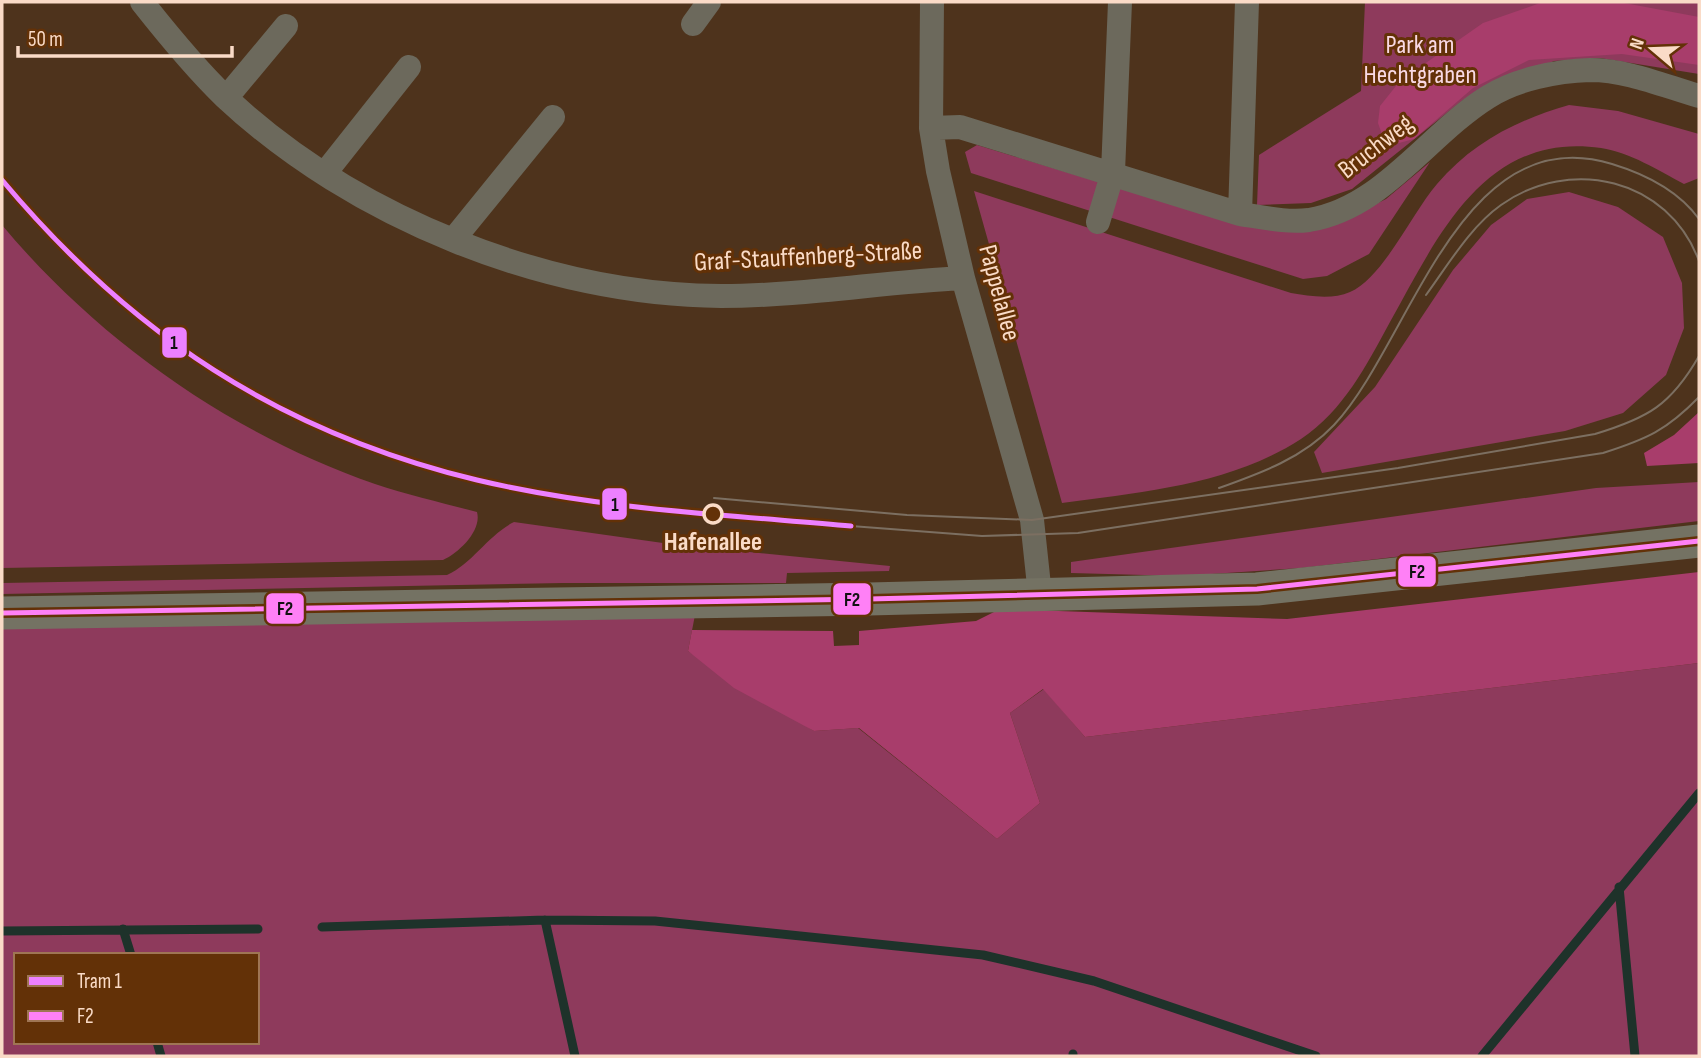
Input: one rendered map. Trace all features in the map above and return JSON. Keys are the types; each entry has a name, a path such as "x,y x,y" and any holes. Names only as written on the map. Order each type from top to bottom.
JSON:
{"street":[{"name":"Graf-Stauffenberg-Straße","path":"142,2 173,42 226,98 326,173 365,197 453,240 565,276 618,287 676,293 720,296 831,290 963,278"},
{"path":"693,23 709,2"},
{"name":"Pappelallee","path":"932,2 931,128 938,171 963,278 1032,520 1040,595"},
{"path":"1098,222 1113,172 1121,2"},
{"path":"1240,214 1247,2"},
{"path":"226,98 286,26"},
{"path":"326,173 409,67"},
{"name":"Bruchweg","path":"931,128 960,127 1113,172 1240,214 1278,220 1309,220 1345,209 1378,188 1489,96 1514,85 1545,76 1590,71 1620,73 1699,96"},
{"path":"453,240 553,117"},
{"path":"2,613 1257,589 1699,541"}],"green space":[{"name":"Park am Hechtgraben","path":"1365,2 1699,2 1699,74 1600,58 1554,61 1463,100 1352,189 1311,203 1257,205 1259,155 1361,91"},
{"path":"1569,105 1618,111 1699,134 1699,178 1684,184 1633,158 1601,148 1561,147 1526,156 1496,173 1470,196 1427,256 1353,386 1330,415 1301,439 1274,455 1216,477 1154,490 1062,503 974,191 1291,293 1336,296 1362,285 1374,273 1427,196 1466,156 1497,134"},
{"path":"977,145 1247,227 1346,219 1386,199 1430,162 1369,254 1327,276 1303,279 971,173 965,152"},
{"path":"1569,192 1618,207 1663,237 1682,283 1684,328 1666,375 1623,413 1565,431 1322,473 1314,452 1375,387 1453,270 1491,225 1527,199"},
{"path":"2,225 81,307 125,345 219,411 270,439 375,484 477,512 478,519 473,533 463,546 443,560 2,568"},
{"path":"1699,482 1699,521 1301,568 1181,576 1071,573 1071,562 1596,488"},
{"path":"514,522 670,544 890,566 889,571 787,573 786,583 563,583 2,594 2,583 447,575"},
{"path":"695,615 688,651 814,731 858,728 997,839 1040,803 1010,713 1044,689 1085,737 1699,663 1699,1056 2,1056 2,626"}],"shaded area":[{"path":"1543,2 1619,2 1699,17 1699,65 1622,54 1529,60 1473,88 1414,139 1399,143 1383,137 1378,123 1380,106 1400,81 1483,23"},
{"path":"1699,412 1699,463 1647,466 1644,453 1674,435"},
{"path":"1699,572 1699,663 1085,737 1043,689 1010,713 1040,803 997,839 859,728 814,731 734,688 688,651 692,630 833,631 834,646 859,645 859,631 976,621 1000,609 1287,619"}],"waterway":[{"path":"1482,1056 1699,793"},
{"path":"1619,887 1635,1056"},
{"path":"545,920 575,1056"},
{"path":"322,927 545,920 655,921 983,955 1094,981 1316,1056"},
{"path":"123,929 130,953"},
{"path":"2,931 258,929"},
{"path":"158,1044 161,1056"}],"tram line":[{"path":"1219,488 1266,470 1295,455 1309,447 1334,425 1362,388 1445,246 1478,204 1515,173 1560,158 1612,164 1660,184 1671,191 1699,219"},
{"path":"1426,295 1460,247 1490,214 1528,190 1557,181 1586,179 1614,183 1641,194 1665,210 1684,233 1699,261"},
{"name":"1","path":"2,180 103,286 157,330 214,370 274,405 338,435 405,460 523,490 663,510 851,526"},
{"path":"714,498 907,515 1032,520 1398,468 1595,434 1614,428 1644,415 1668,398 1699,356"},
{"path":"851,526 982,536 1078,533 1603,453 1656,432 1677,418 1699,397"}],"transit line":[{"name":"F2","path":"2,613 869,599 1257,589 1699,541"}],"place":[{"name":"Hafenallee","path":"713,514"}]}
